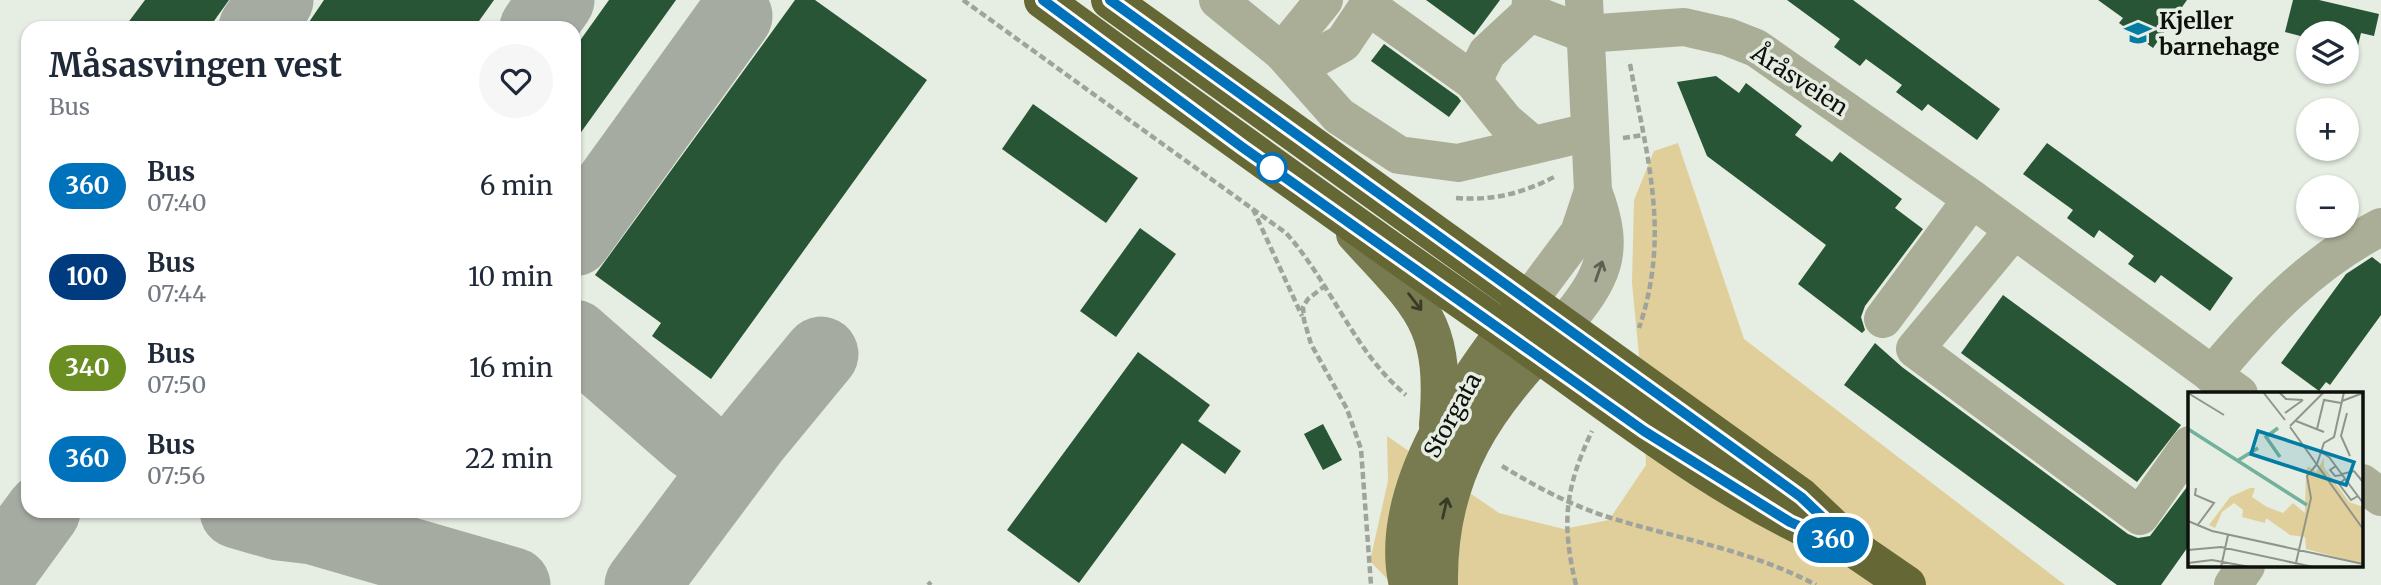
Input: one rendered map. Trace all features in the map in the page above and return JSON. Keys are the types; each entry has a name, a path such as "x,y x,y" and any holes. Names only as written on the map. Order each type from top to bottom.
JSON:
{"highway":[{"path":"1043,0 1338,214 1517,316"},
{"path":"1110,0 1549,340 1644,431 1790,522 1859,552 1907,585"}],"main road":[{"path":"1338,214 1426,317 1441,370 1437,432"},
{"name":"Storgata","path":"1408,585 1409,517 1437,432 1463,389 1517,316"},
{"name":"Storgata","path":"1439,585 1442,521 1463,453 1480,425 1549,340"}],"street":[{"path":"1218,0 1289,60 1339,116 1399,155 1458,163 1589,132"},
{"path":"1289,60 1324,0"},
{"path":"1289,60 1343,43 1370,3 1474,81 1506,121 1533,145"},
{"path":"1474,81 1486,53 1530,6 1585,17 1593,191 1604,219 1607,244 1592,290 1549,340"},
{"name":"Åråsveien","path":"1585,17 1684,27 1717,33 1756,48 1972,199 2227,388 2284,295 2342,247 2381,227"},
{"path":"1517,316 1579,233 1593,191"},
{"path":"1883,319 1972,199"},
{"path":"2014,230 1915,349 2140,516 2188,448"},
{"path":"2364,484 2381,497"},
{"path":"2233,585 2245,568"}],"path":[{"path":"963,0 1286,233 1326,285 1375,364 1386,378 1410,398"},
{"path":"1629,57 1657,218 1653,277 1639,328"},
{"path":"1252,208 1304,320 1311,344 1347,409 1361,449 1371,585"},
{"path":"1304,320 1303,307 1308,299 1326,285"},
{"path":"1576,585 1567,543 1566,501 1573,473 1593,429"},
{"path":"1502,466 1566,501 1606,517 1737,552 1816,585"}],"shaded area":[{"path":"1678,143 1744,339 2065,585 1393,585 1370,561 1388,481 1387,436 1499,513 1564,529 1609,520 1646,465 1643,397 1632,283 1634,200 1654,151"}],"building":[{"path":"145,0 229,0 214,21 129,21"},
{"path":"324,0 494,0 479,21 310,21"},
{"path":"609,0 676,0 581,132 581,39"},
{"path":"795,0 815,0 927,80 711,379 652,336 661,323 595,275"},
{"path":"1426,0 1500,0 1474,35"},
{"path":"1787,0 1853,0 2000,109 1977,140 1928,104 1922,111 1896,92 1902,85 1866,59 1860,66 1834,47 1840,39"},
{"path":"2098,0 2187,0 2153,48 2119,23 2123,18"},
{"path":"2293,0 2319,0 2379,14 2374,36 2361,33 2359,42 2359,21 2296,21 2296,35 2285,32"},
{"path":"1384,44 1458,97 1461,101 1449,117 1371,61"},
{"path":"1716,76 1739,93 1746,83 1802,126 1795,135 1832,162 1840,152 1902,199 1895,208 1923,229 1865,306 1861,317 1865,330 1862,333 1798,284 1826,245 1707,156 1677,82"},
{"path":"1033,104 1138,178 1106,223 1002,149"},
{"path":"2047,143 2233,278 2210,311 2161,275 2155,283 2128,264 2134,256 2099,230 2094,238 2067,218 2073,210 2023,174"},
{"path":"1140,228 1176,254 1116,337 1080,311"},
{"path":"2372,257 2381,264 2381,315 2330,385 2326,382 2319,391 2281,363 2346,274"},
{"path":"2003,295 2181,425 2137,482 1961,353"},
{"path":"1875,343 1902,367 2128,534 2138,538 2150,536 2188,486 2188,547 2161,585 2117,585 1844,385"},
{"path":"1138,352 1210,405 1198,421 1241,451 1225,474 1182,443 1079,583 1007,530"},
{"path":"1323,424 1342,460 1323,470 1304,434"}],"taxiway":[{"path":"261,21 276,0"},
{"path":"542,21 557,0"},
{"path":"581,229 735,16"},
{"path":"581,343 695,443"},
{"path":"642,585 751,439 821,354"},
{"path":"0,570 38,518"},
{"path":"262,518 313,527 513,585"}],"bus line":[{"name":"360","path":"1043,0 1242,147 1506,330 1644,431 1790,522 1859,552 1801,497 1110,0"}],"place":[{"name":"Kjeller barnehage","path":"2138,33"}]}
